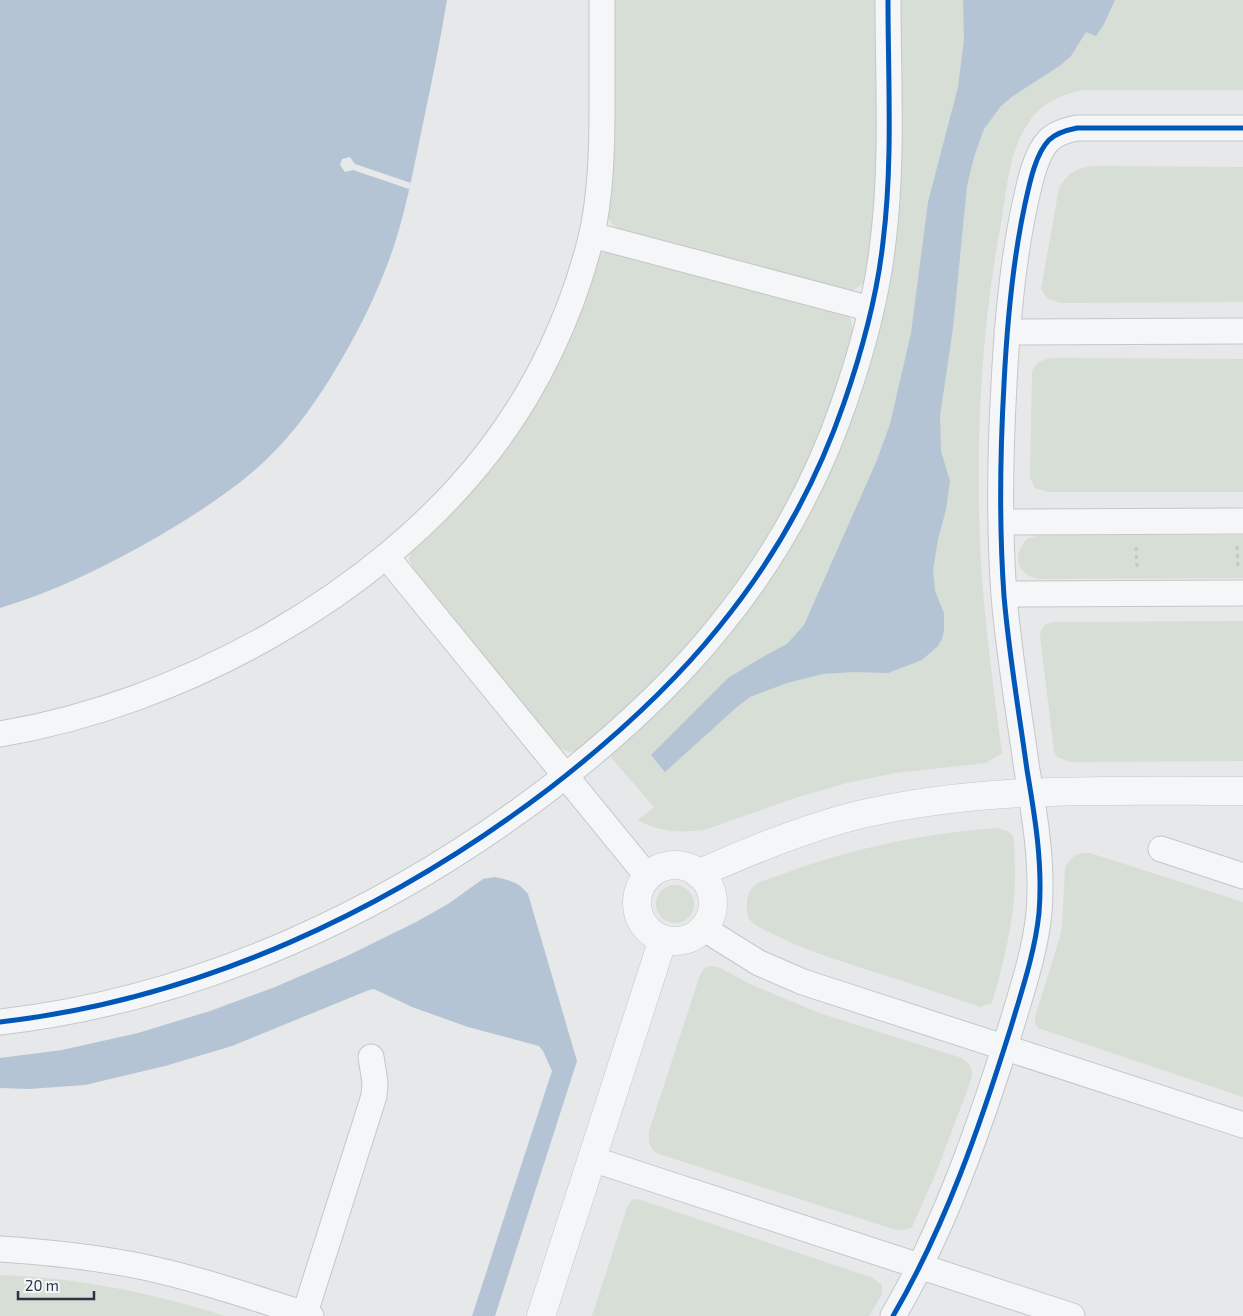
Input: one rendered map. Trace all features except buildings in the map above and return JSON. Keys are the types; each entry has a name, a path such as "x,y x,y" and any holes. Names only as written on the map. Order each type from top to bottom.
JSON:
{"street":[{"path":"0,734 34,729 90,714 134,699 186,678 244,650 293,622 386,556 456,491 491,449 511,421 537,377 557,335 574,294 592,235 602,143 602,0"},
{"path":"0,1022 83,1010 138,997 238,964 286,945 425,874 495,828 566,776 637,714 720,627 764,566 802,500 832,435 855,371 878,276 886,203 888,165 888,0"},
{"path":"892,1316 920,1266 965,1161 1005,1047 1031,960 1039,912 1040,860 1014,687 1004,594 1000,459 1007,332 1014,265 1024,209 1035,166 1049,140 1066,130 1077,128 1243,128"},
{"path":"592,235 871,310"},
{"path":"1007,332 1243,331"},
{"path":"1001,522 1240,531"},
{"path":"386,556 648,877"},
{"path":"1004,594 1241,583"},
{"path":"698,874 799,832 854,816 913,804 1031,792 1243,791"},
{"path":"1161,849 1243,876"},
{"path":"669,866 684,867 698,874 708,886 712,900 711,915 703,928 686,939 676,941 663,939 644,926 638,912 639,892 648,877 659,869 669,866"},
{"path":"703,928 759,963 782,974 1243,1125"},
{"path":"541,1316 663,939"},
{"path":"0,1249 39,1251 140,1266 184,1277 306,1315 374,1096 375,1082 371,1057"},
{"path":"592,1159 1072,1316"}],"path":[{"path":"1240,531 1238,568 1241,583"},
{"path":"1136,540 1136,573"},
{"path":"1136,545 1145,545"},
{"path":"1228,545 1243,545"},
{"path":"1128,568 1146,568"},
{"path":"1229,568 1243,568"}],"shaded area":[{"path":"612,0 878,0 879,181 867,278 861,285 848,291 620,230 612,224 607,217"},
{"path":"898,0 1243,0 1243,90 1082,90 1061,97 1041,108 1024,130 1013,155 1007,182 988,308 979,436 981,565 987,636 1002,753 986,763 895,773 847,783 798,797 704,830 678,831 653,827 638,820 654,807 609,755 719,644 876,339"},
{"path":"1093,166 1243,167 1243,302 1061,303 1048,299 1041,289 1059,188 1073,172"},
{"path":"606,251 847,315 851,320 854,337 812,458 768,540 716,616 652,687 578,751 568,752 556,744 415,574 409,559 411,550 443,519 600,254"},
{"path":"1046,359 1243,359 1243,492 1048,492 1035,488 1030,478 1032,372 1035,365"},
{"path":"1039,535 1243,535 1243,578 1038,579 1031,577 1021,569 1018,557 1022,545 1027,539"},
{"path":"1243,621 1243,761 1070,762 1057,757 1054,751 1040,637 1045,625 1054,622"},
{"path":"998,828 1007,831 1013,836 1015,884 1009,936 992,1003 980,1007 818,953 793,944 757,926 748,917 747,904 750,891 758,883 769,879 833,857 860,850 915,838"},
{"path":"1082,853 1090,853 1243,902 1243,1097 1038,1028 1035,1023 1035,1017 1060,937 1065,870 1071,859"},
{"path":"675,885 688,891 694,904 688,917 675,923 662,917 656,904 662,891"},
{"path":"710,966 718,967 752,985 822,1014 962,1058 969,1064 972,1072 971,1080 936,1173 912,1227 896,1230 659,1154 651,1147 649,1131 700,975 704,968"},
{"path":"633,1199 641,1200 873,1278 882,1285 882,1294 869,1316 592,1316 628,1205"},
{"path":"0,1275 58,1279 114,1288 169,1300 225,1316 0,1316"}],"water":[{"path":"0,0 447,0 411,183 391,256 374,297 344,356 307,413 290,435 259,467 218,499 159,536 101,567 41,594 0,608"},
{"path":"963,0 1115,0 1096,36 1086,32 1071,56 1061,65 1001,106 984,129 974,157 967,186 953,328 940,416 941,451 950,481 946,510 938,539 933,570 935,591 944,613 942,639 938,646 922,660 888,673 854,672 823,674 787,683 750,697 665,772 651,755 728,678 787,644 804,625 877,460 890,424 911,333 928,202 958,87 964,40"},
{"path":"495,877 517,884 528,894 577,1061 495,1316 472,1316 552,1071 539,1046 468,1027 412,1007 374,989 232,1046 165,1066 85,1085 29,1089 0,1088 0,1058 62,1050 138,1033 210,1011 275,987 347,956 448,904 483,879"}],"pier":[{"path":"350,157 355,164 411,183 409,189 353,170 345,172 340,165 342,159"}],"cycle path":[{"path":"0,1022 75,1010 148,993 220,970 290,942 359,910 425,873 489,832 550,788 618,732 681,671 739,602 791,521 820,463 851,383 873,303 886,212 889,151 888,0"},
{"path":"893,1316 912,1282 945,1212 974,1138 1024,985 1039,913 1038,841 1009,640 1002,570 1001,517 1005,362 1013,272 1033,170 1040,153 1049,140 1058,134 1077,128 1243,128"}]}
